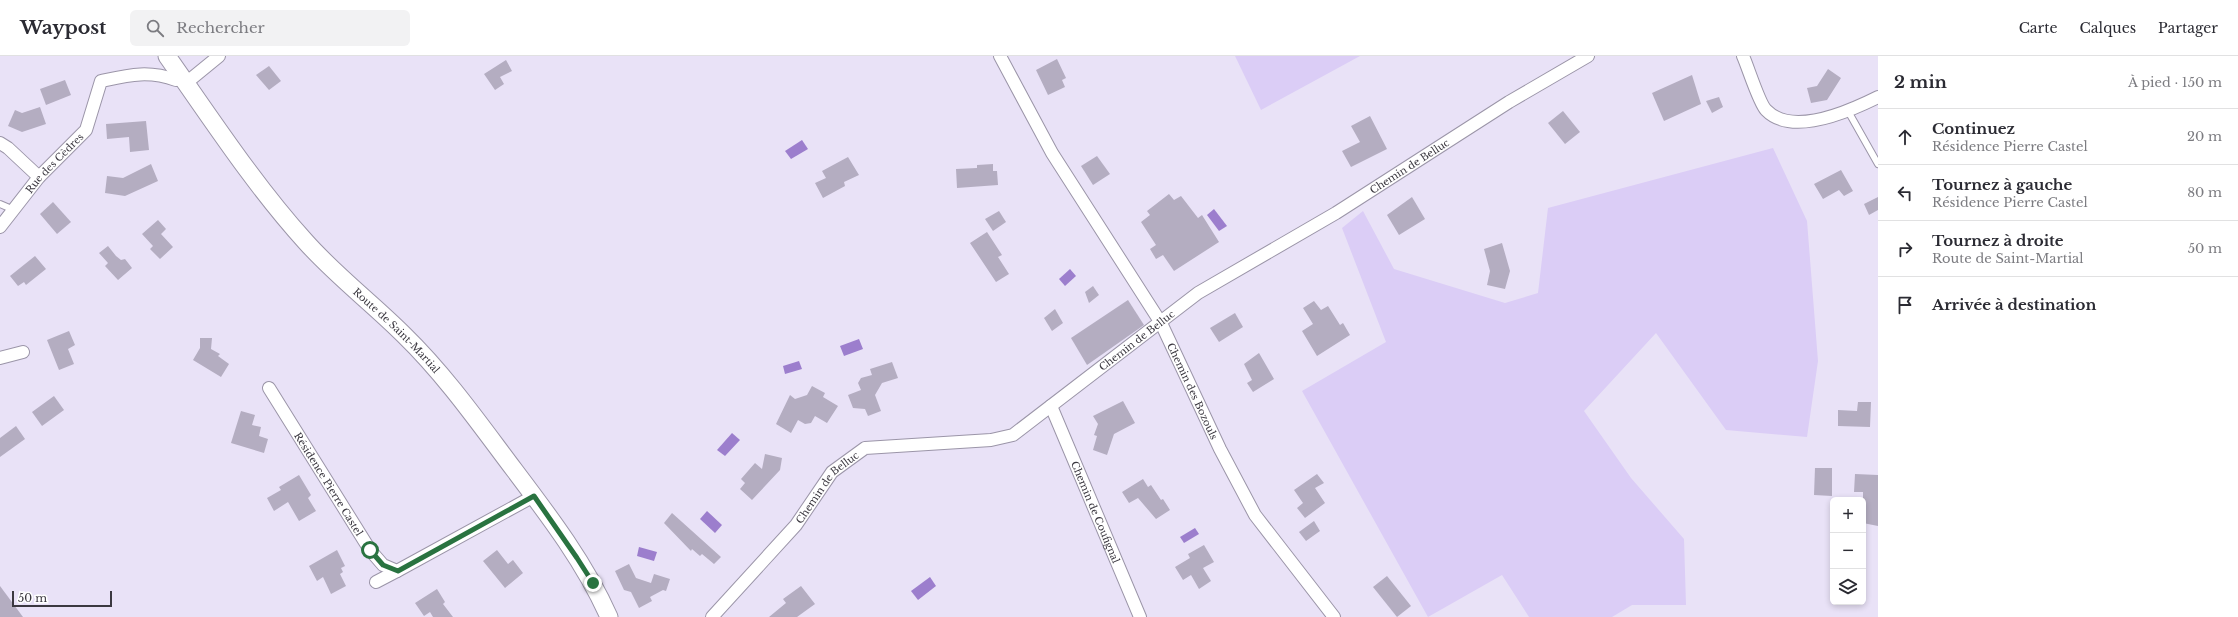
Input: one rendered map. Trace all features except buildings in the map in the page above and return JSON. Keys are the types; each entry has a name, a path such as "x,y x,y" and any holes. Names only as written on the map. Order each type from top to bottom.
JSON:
{"main road":[{"name":"Route de Saint-Martial","path":"167,56 270,198 304,240 337,274 403,334 437,369 534,496 577,558 609,617"}],"street":[{"path":"184,80 219,56"},
{"name":"Chemin des Bozouls","path":"1000,56 1052,154 1161,323 1220,449 1255,515 1334,617"},
{"name":"Chemin de Belluc","path":"712,617 796,524 832,472 865,448 991,440 1013,435 1161,323 1198,293 1336,213 1508,102 1588,56"},
{"path":"1743,56 1765,110 1782,121 1805,122 1848,111 1878,97"},
{"name":"Rue des Cèdres","path":"0,226 39,177 86,130 101,81 138,73 161,74 176,80 184,80"},
{"path":"0,143 8,148 39,177"},
{"path":"0,358 23,352"},
{"name":"Résidence Pierre Castel","path":"269,388 370,550 383,565 398,571"},
{"name":"Chemin de Coufignal","path":"1051,406 1140,617"},
{"path":"376,582 534,496"}],"lane":[{"path":"1848,111 1878,164"},
{"path":"0,204 14,210"}],"shaded area":[{"path":"1235,56 1360,56 1261,110"},
{"path":"802,140 808,149 791,159 785,151"},
{"path":"1773,148 1807,221 1818,361 1807,437 1726,430 1656,333 1584,411 1631,478 1684,539 1686,605 1632,605 1612,617 1529,617 1502,575 1428,617 1302,391 1386,342 1342,228 1363,211 1394,269 1505,303 1538,293 1548,208"},
{"path":"1214,209 1227,226 1219,231 1207,215"},
{"path":"1070,269 1076,276 1065,286 1059,279"},
{"path":"859,339 863,349 844,356 840,346"},
{"path":"799,361 802,369 785,374 783,366"},
{"path":"732,433 740,440 725,456 717,450"},
{"path":"707,511 722,525 715,533 700,519"},
{"path":"1195,528 1199,534 1184,543 1180,537"},
{"path":"639,547 657,552 654,561 637,556"},
{"path":"930,577 936,586 918,600 911,591"}],"route":[{"path":"370,550 383,565 398,571 534,496 553,521 593,583"}]}
